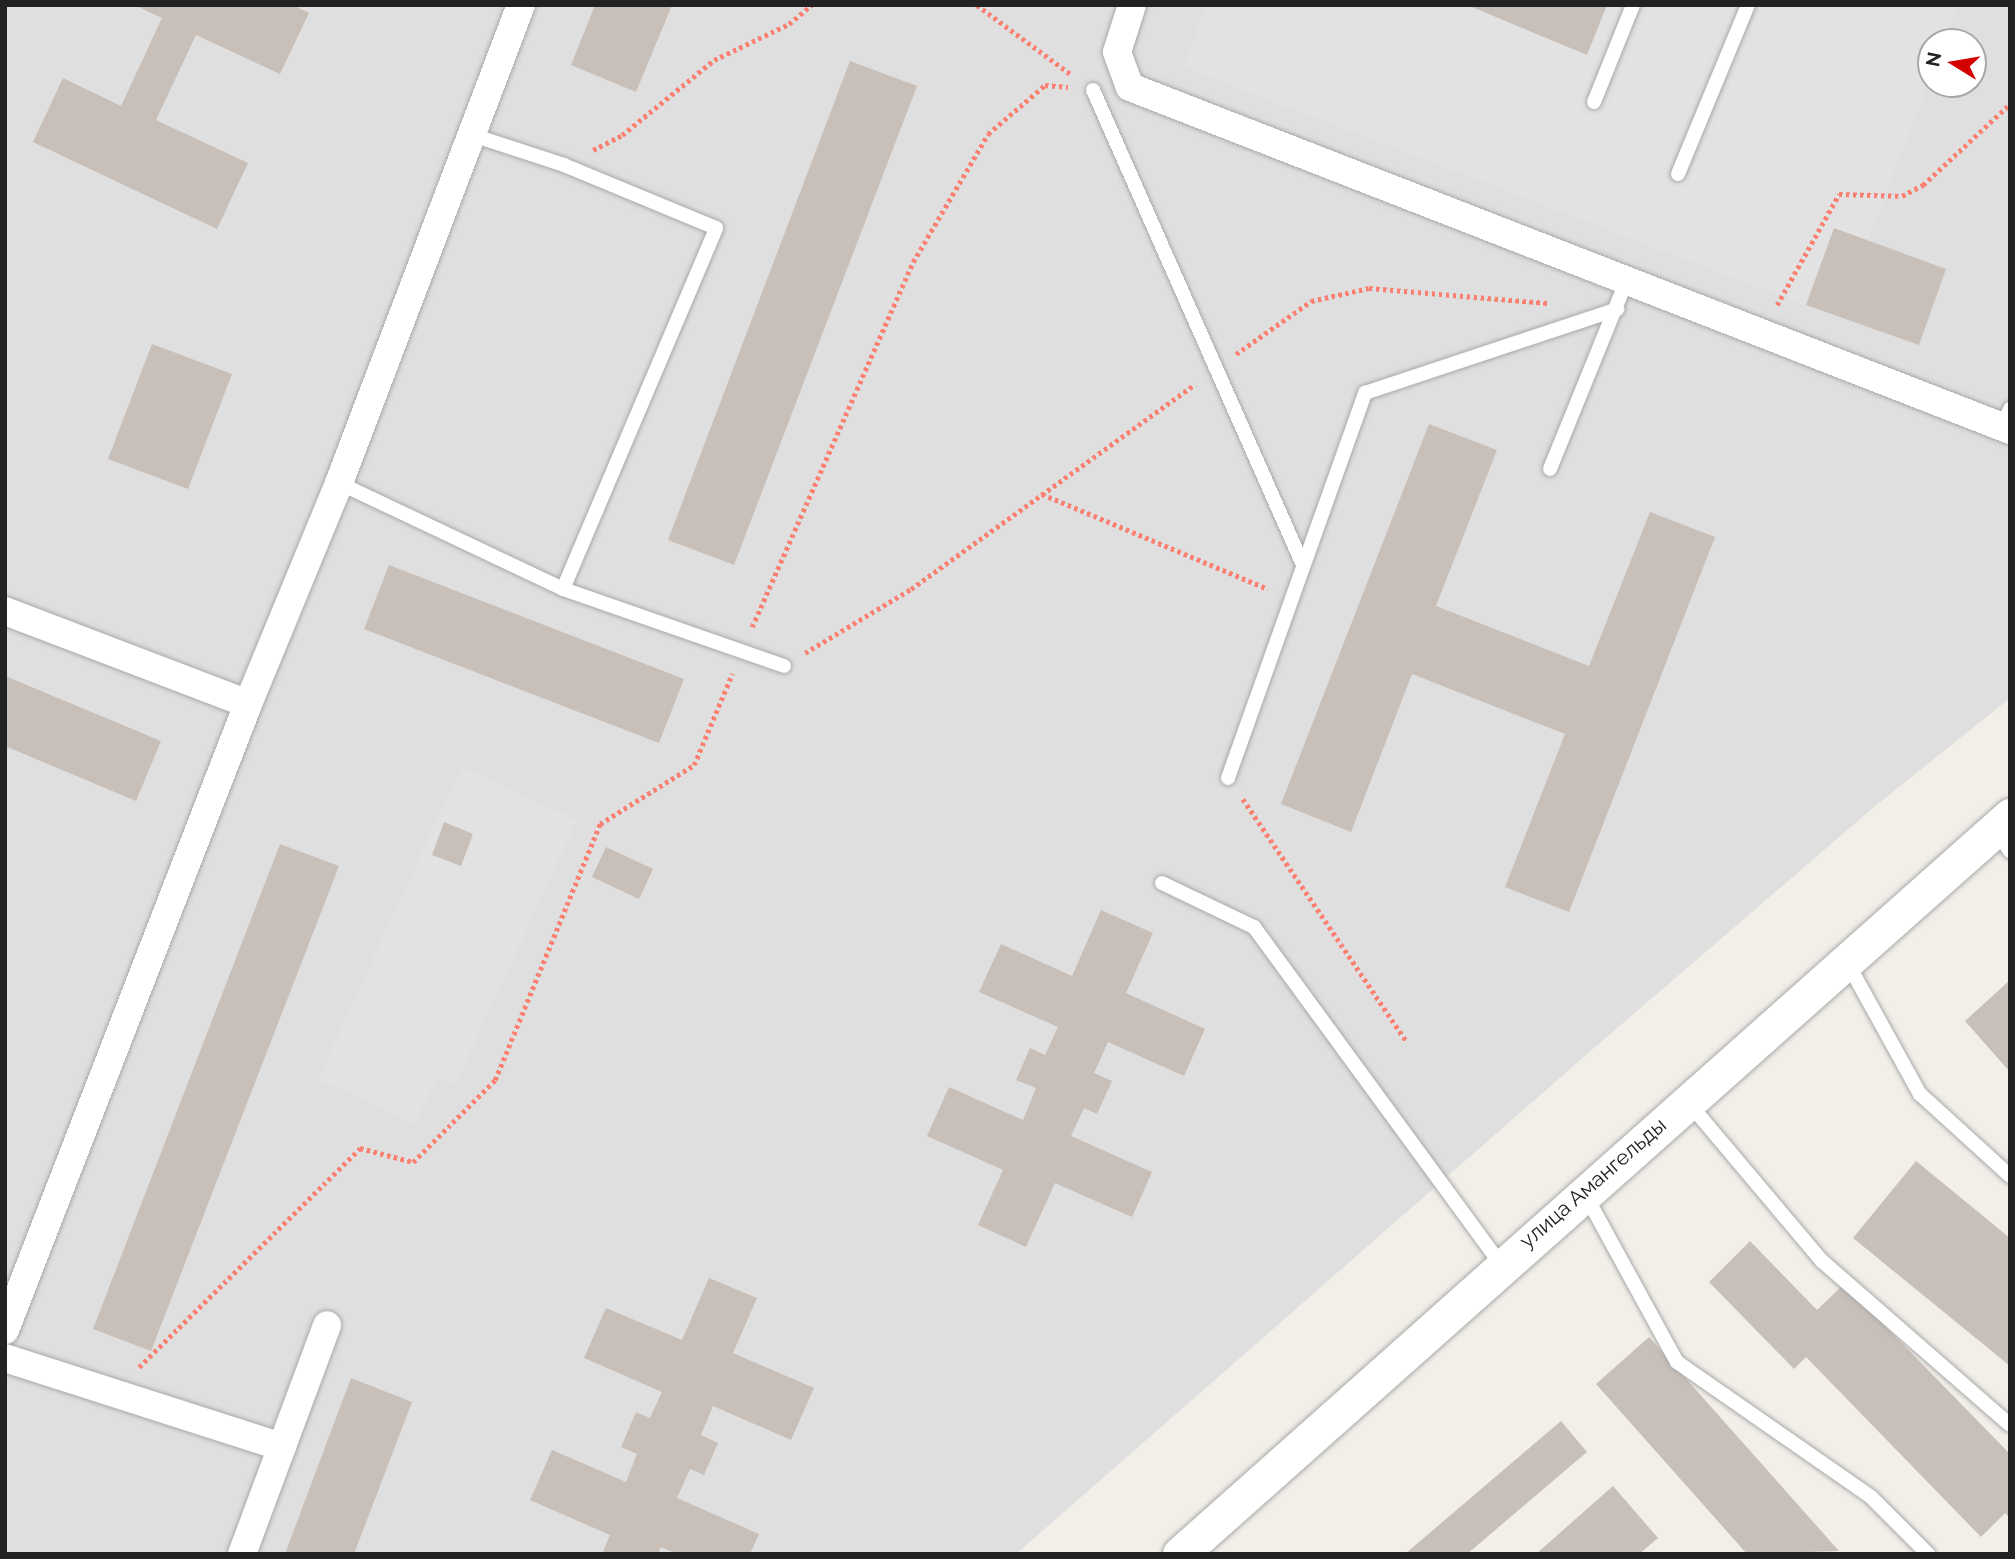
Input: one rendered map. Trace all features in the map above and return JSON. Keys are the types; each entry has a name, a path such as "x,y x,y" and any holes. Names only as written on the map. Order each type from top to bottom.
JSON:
{"street":[{"path":"5,1330 248,704 339,483 521,5"},
{"path":"1132,5 1117,52 1130,87 1760,335 2007,422"},
{"path":"5,611 248,704"},
{"name":"улица Амангельды","path":"1180,1554 1583,1191 1846,960 2005,832"},
{"path":"242,1554 327,1325"},
{"path":"5,1358 282,1447"}],"lane":[{"path":"1594,102 1633,5"},
{"path":"1678,174 1748,5"},
{"path":"1093,90 1303,565"},
{"path":"472,135 564,165 716,228 563,589"},
{"path":"1550,469 1626,282"},
{"path":"1228,778 1364,393 1617,309"},
{"path":"339,483 563,589 784,666"},
{"path":"1162,883 1254,927 1501,1265"},
{"path":"1846,960 1920,1094 2010,1176"},
{"path":"1687,1101 1822,1261 2010,1425"},
{"path":"1583,1191 1677,1362 1871,1497 1928,1554"}],"path":[{"path":"564,165 622,135 714,60 789,24 812,5"},
{"path":"977,5 1093,90"},
{"path":"114,1391 360,1148 413,1162 495,1080 600,824 694,765 913,262 988,134 1045,85 1093,90"},
{"path":"1760,335 1839,194 1902,196 1923,185 2010,104"},
{"path":"784,666 911,589 1311,301 1369,288 1562,304"},
{"path":"1042,494 1292,598"},
{"path":"1228,778 1406,1041"}],"shaded area":[{"path":"5,5 2010,5 2010,698 1874,807 1594,1048 1016,1554 5,1554"},
{"path":"1207,5 1958,5 1949,28 1917,28 1917,98 1923,98 1838,318 1183,67"},
{"path":"461,767 577,820 455,1085 437,1077 415,1124 318,1079"}],"building":[{"path":"134,5 292,5 309,13 280,74 196,35 156,120 248,163 217,229 33,142 63,78 121,106 162,18"},
{"path":"595,5 672,5 636,92 571,65"},
{"path":"1467,5 1607,5 1587,55"},
{"path":"850,61 917,86 734,565 668,540"},
{"path":"1834,228 1946,269 1919,345 1806,305"},
{"path":"152,344 232,374 188,489 108,459"},
{"path":"1429,424 1497,450 1436,606 1589,666 1650,512 1715,537 1569,912 1505,887 1565,734 1412,674 1351,832 1281,804"},
{"path":"389,565 684,679 659,743 364,629"},
{"path":"5,676 161,741 136,801 5,746"},
{"path":"444,822 473,834 461,866 432,855"},
{"path":"280,844 339,866 151,1351 93,1329"},
{"path":"606,847 653,869 639,899 592,877"},
{"path":"1101,910 1153,933 1126,993 1205,1029 1184,1076 1108,1042 1094,1073 1112,1081 1097,1114 1084,1108 1071,1136 1152,1172 1132,1217 1055,1183 1026,1247 978,1225 1003,1170 927,1136 949,1087 1023,1120 1036,1088 1016,1080 1030,1048 1045,1055 1058,1027 979,992 1001,944 1072,976"},
{"path":"2010,980 2010,1072 1965,1021"},
{"path":"1916,1161 2010,1238 2010,1366 1853,1238"},
{"path":"1750,1241 1817,1310 1844,1284 2010,1454 2010,1518 2005,1513 1981,1537 1806,1357 1794,1369 1709,1282"},
{"path":"709,1278 757,1298 733,1353 814,1388 791,1440 713,1406 701,1435 718,1443 704,1475 690,1469 677,1498 759,1534 750,1554 677,1554 661,1547 658,1554 602,1554 610,1535 530,1500 552,1450 626,1482 637,1454 621,1447 636,1412 650,1418 662,1392 584,1358 606,1308 682,1340"},
{"path":"1649,1337 1839,1551 1747,1554 1596,1384"},
{"path":"351,1378 412,1402 354,1554 285,1554"},
{"path":"1561,1421 1587,1452 1467,1554 1405,1554"},
{"path":"1613,1486 1658,1538 1639,1554 1536,1554"}]}
